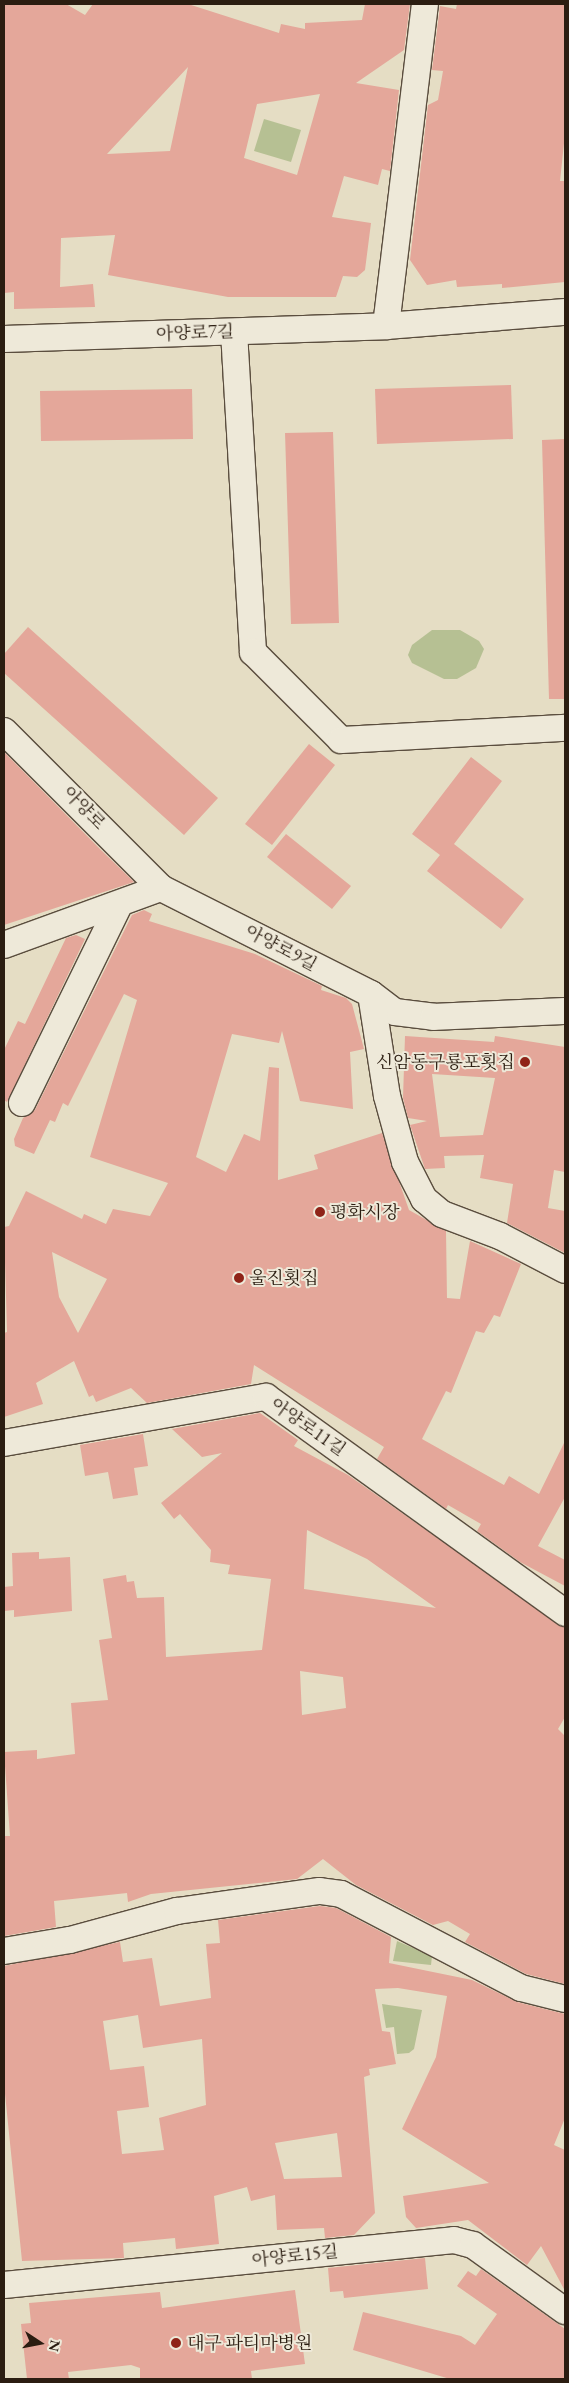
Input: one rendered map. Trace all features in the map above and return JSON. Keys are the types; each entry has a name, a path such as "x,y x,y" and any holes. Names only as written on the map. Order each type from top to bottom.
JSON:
{"street":[{"path":"386,326 425,4"},
{"name":"아양로7길","path":"4,339 386,326 565,312"},
{"path":"234,332 253,652 341,740 565,728"},
{"name":"아양로","path":"4,731 160,888"},
{"path":"4,945 118,907 160,888"},
{"name":"아양로9길","path":"160,888 371,994 395,1012 434,1018 565,1011"},
{"path":"22,1103 118,907"},
{"path":"371,994 388,1096 404,1162 424,1199 442,1214 500,1236 565,1270"},
{"name":"아양로11길","path":"4,1443 266,1397 565,1614"},
{"path":"4,1951 70,1940 177,1911 320,1890 342,1894 520,1988 565,1999"},
{"name":"아양로15길","path":"4,2284 454,2240 473,2244 565,2311"}],"green space":[{"path":"264,119 301,130 291,162 254,151"},
{"path":"432,630 460,630 479,641 484,649 476,668 457,679 444,679 412,663 408,655 412,645"},
{"path":"397,1941 432,1956 431,1965 393,1961"},
{"path":"382,2004 422,2010 414,2049 409,2053 397,2054 394,2027 386,2028"}],"building":[{"path":"4,4 66,4 85,15 93,4 188,4 279,33 281,24 305,29 305,23 362,20 365,4 410,4 404,50 356,83 399,90 390,171 382,169 378,185 344,176 332,217 371,223 365,270 357,277 343,276 336,297 228,297 108,275 115,235 61,238 60,287 93,284 95,307 14,309 14,292 4,293","holes":["188,67 170,151 107,154","320,94 297,175 244,158 257,104"]},
{"path":"457,4 565,4 565,134 560,181 565,181 565,282 502,288 502,284 457,287 456,280 427,285 410,260 428,105 438,100 443,71 432,70 440,6 456,9"},
{"path":"511,385 513,439 377,444 375,389"},
{"path":"192,389 193,439 41,441 40,391"},
{"path":"333,432 339,623 291,624 285,433"},
{"path":"565,439 565,699 549,699 542,440"},
{"path":"28,627 218,798 184,835 4,673 4,654"},
{"path":"309,744 335,765 272,845 245,824"},
{"path":"4,752 101,850 134,882 4,925"},
{"path":"471,757 502,781 454,844 524,899 501,929 427,871 440,855 412,834"},
{"path":"286,834 351,886 332,909 267,857"},
{"path":"144,910 152,914 149,921 255,954 322,986 321,990 346,998 352,1004 364,1049 350,1052 353,1109 300,1101 282,1031 279,1043 232,1034 196,1157 226,1172 244,1134 260,1141 269,1067 279,1068 278,1180 318,1169 314,1155 382,1133 409,1210 446,1231 447,1298 460,1299 470,1241 521,1264 500,1317 494,1315 484,1333 476,1331 451,1393 446,1391 422,1439 504,1485 509,1476 539,1494 565,1441 565,1497 538,1546 565,1560 565,1586 520,1562 477,1531 481,1524 448,1505 446,1509 377,1459 384,1447 254,1365 251,1384 147,1403 131,1388 96,1402 93,1395 89,1397 74,1361 36,1383 43,1404 4,1417 4,1333 7,1332 4,1227 9,1226 26,1191 82,1219 84,1214 106,1224 113,1209 150,1216 168,1183 90,1157 137,1000 124,994 68,1106 63,1103 55,1122 50,1120 34,1154 15,1146 14,1139 23,1118 35,1110 132,915","holes":["52,1252 107,1279 78,1333 59,1297"]},
{"path":"76,935 85,939 7,1102 4,1100 4,1050 18,1021 25,1024 66,938"},
{"path":"405,1036 494,1042 495,1036 565,1047 565,1172 554,1170 548,1208 565,1211 565,1253 507,1223 513,1184 480,1178 484,1155 444,1156 445,1168 425,1169 410,1125 427,1121 408,1118 403,1098","holes":["432,1074 495,1078 483,1135 440,1137"]},
{"path":"260,1413 298,1440 294,1446 348,1475 565,1628 565,1717 558,1729 565,1736 565,1984 526,1974 465,1942 470,1934 448,1921 433,1925 356,1885 323,1859 297,1879 151,1894 128,1902 127,1893 54,1901 56,1927 4,1936 5,1836 10,1836 4,1752 37,1750 37,1759 75,1754 71,1703 108,1700 99,1640 112,1638 103,1579 126,1575 127,1582 134,1581 137,1598 164,1597 166,1657 262,1650 271,1579 228,1574 230,1565 210,1562 211,1550 180,1514 174,1519 161,1503 222,1453 202,1457 172,1429","holes":["307,1530 367,1559 436,1608 304,1589","300,1671 343,1677 346,1708 302,1715"]},
{"path":"143,1434 148,1466 134,1468 138,1495 113,1499 108,1472 85,1476 80,1445"},
{"path":"39,1552 39,1559 70,1557 72,1611 14,1617 14,1610 4,1611 4,1587 13,1586 12,1553"},
{"path":"320,1906 336,1908 391,1937 389,1963 472,1980 517,2002 565,2014 565,2118 554,2145 565,2150 565,2291 541,2246 527,2265 468,2220 416,2228 406,2217 403,2196 489,2183 402,2129 436,2057 447,1996 398,1988 375,1989 382,2031 390,2032 396,2064 369,2069 370,2075 364,2077 375,2213 354,2235 325,2238 324,2228 277,2230 275,2195 251,2201 247,2187 214,2196 219,2244 176,2249 175,2238 123,2243 124,2258 22,2261 4,2084 4,1966 120,1942 123,1962 152,1958 160,2006 211,1998 206,1944 220,1943 218,1920","holes":["138,2015 143,2048 202,2039 206,2105 159,2118 164,2150 122,2154 117,2111 149,2107 144,2066 110,2070 103,2021","337,2133 342,2177 284,2179 275,2143"]},
{"path":"425,2258 428,2289 344,2298 343,2291 330,2292 328,2268"},
{"path":"481,2269 565,2329 565,2379 450,2379 353,2350 363,2312 461,2336 475,2345 497,2314 457,2286 468,2271 476,2276"},
{"name":"대구 파티마병원","path":"295,2290 305,2364 251,2371 252,2379 140,2379 140,2368 131,2365 68,2372 69,2379 27,2379 21,2324 31,2323 29,2303 160,2292 162,2308"}],"place":[{"name":"신암동구룡포횟집","path":"525,1062"},
{"name":"평화시장","path":"320,1212"},
{"name":"울진횟집","path":"239,1278"},
{"name":"대구 파티마병원","path":"176,2343"}]}
